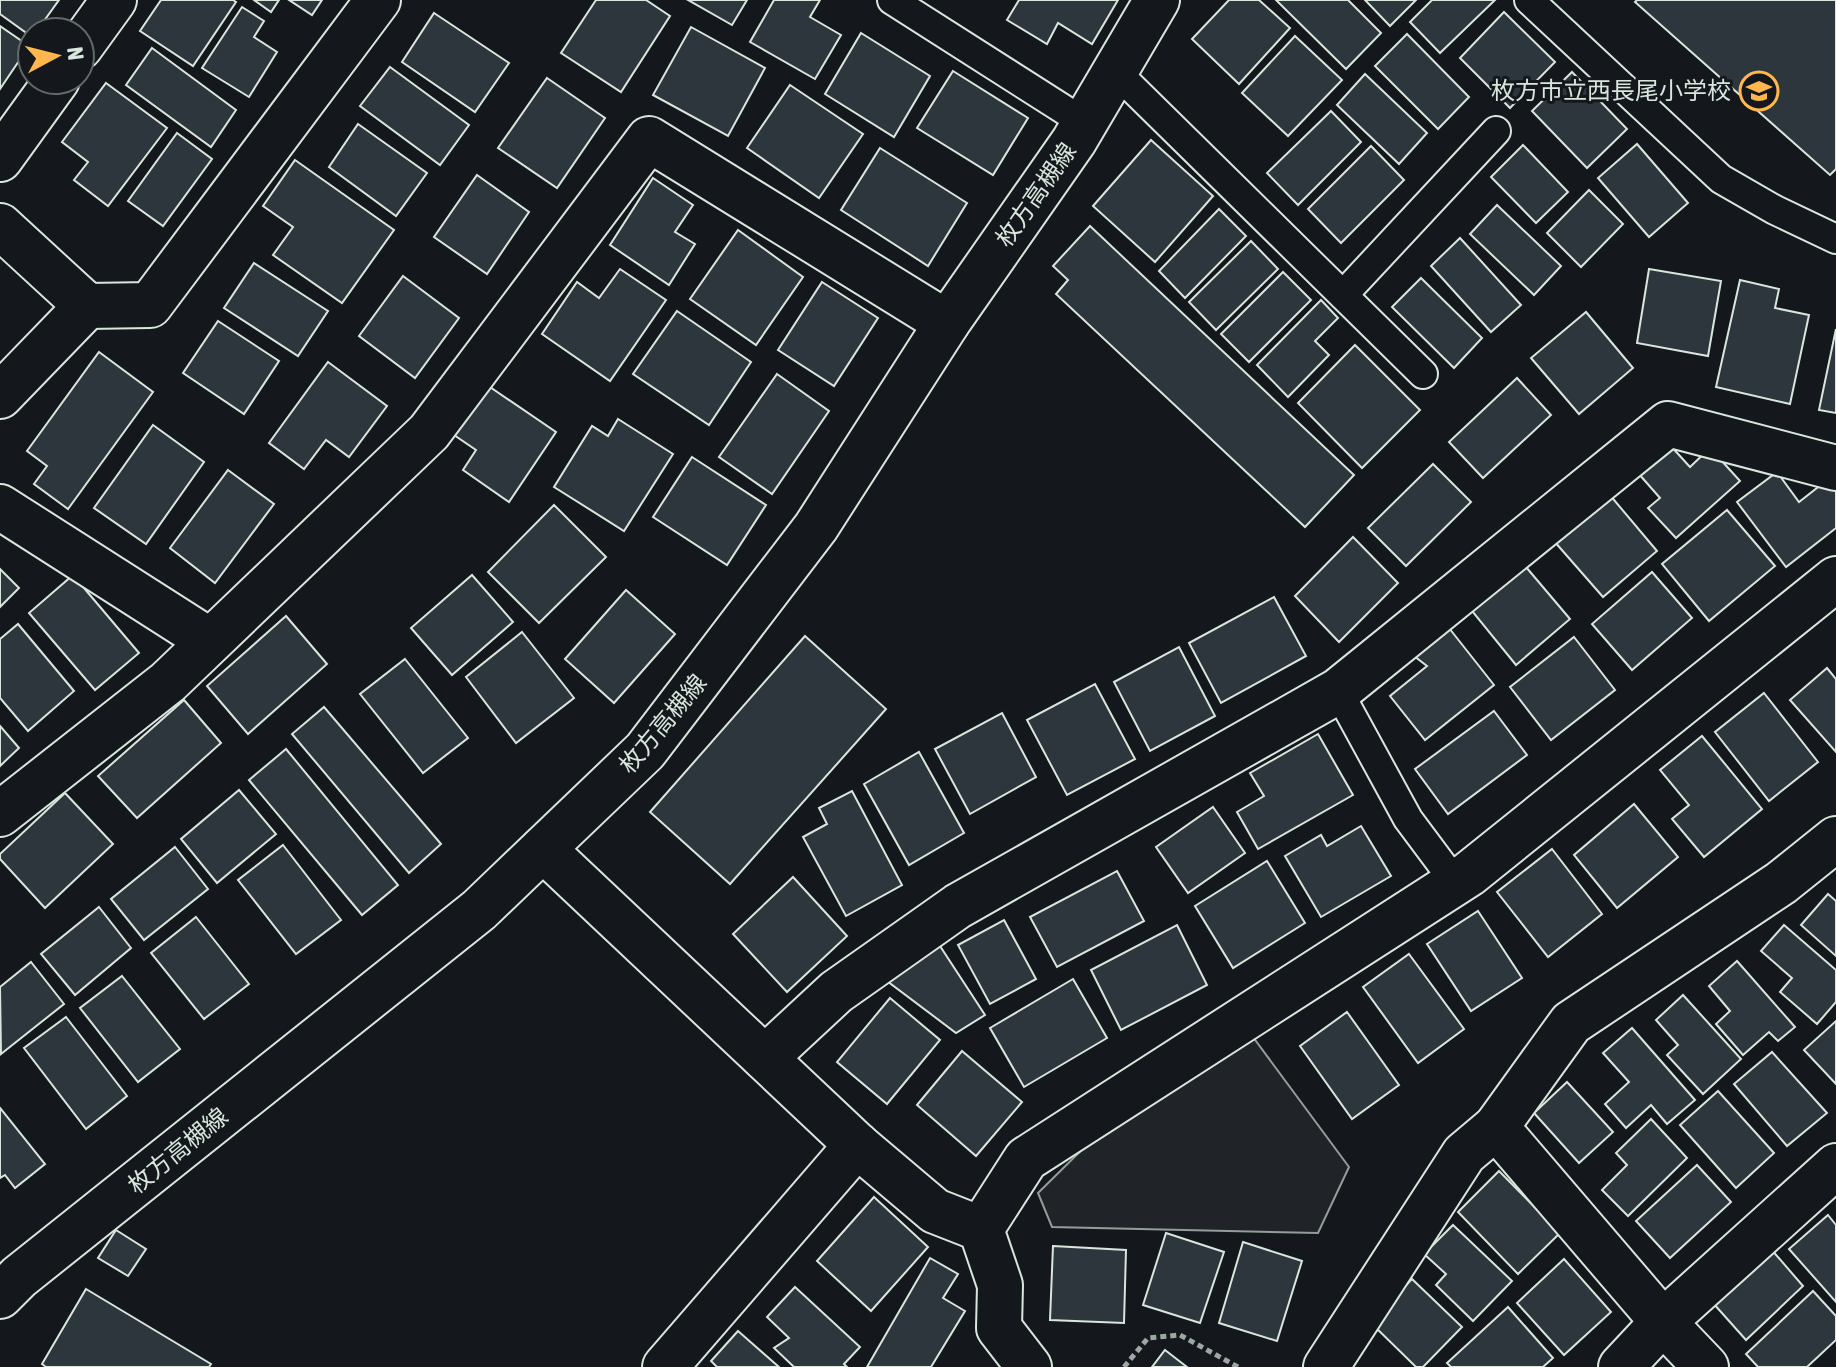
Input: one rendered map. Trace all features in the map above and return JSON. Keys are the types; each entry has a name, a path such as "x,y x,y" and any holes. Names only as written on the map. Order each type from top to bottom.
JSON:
{"street":[{"path":"96,25 114,0"},
{"path":"0,226 87,306 150,305 378,0"},
{"name":"枚方高槻線","path":"0,1296 32,1267 479,910 645,751 816,527 947,323 1085,123 1157,0"},
{"path":"0,159 45,96"},
{"path":"0,814 168,682 429,432 649,139 947,323"},
{"path":"0,396 87,306"},
{"path":"765,1058 836,992 958,906 1338,691 1668,424 1836,468"},
{"path":"0,507 210,641"},
{"path":"981,1229 1026,1159 1455,882 1836,579"},
{"path":"1326,1367 1464,1154 1496,1127 1571,1023 1781,883 1836,839"},
{"path":"543,849 857,1145 935,1211 981,1229 1000,1285 999,1328 1029,1367"},
{"path":"1496,1127 1663,1322 1706,1367"},
{"path":"665,1367 857,1145"},
{"path":"1621,1367 1663,1322 1836,1166"}],"lane":[{"path":"892,0 1085,123"},
{"path":"1529,0 1721,179 1775,210 1836,239"},
{"path":"1115,71 1423,374"},
{"path":"1343,295 1496,131"},
{"path":"1338,691 1408,819 1455,882"}],"path":[{"path":"1124,1367 1148,1338 1180,1335 1238,1367"}],"shaded area":[{"path":"1250,1033 1349,1167 1318,1233 1052,1227 1038,1193 1110,1122"}],"building":[{"path":"0,0 59,0 48,16 16,16 16,26 0,14"},
{"path":"161,0 236,2 193,66 140,31"},
{"path":"254,0 279,0 271,12"},
{"path":"289,0 322,0 312,15"},
{"path":"596,0 646,0 670,16 621,92 561,53"},
{"path":"688,0 747,0 732,25"},
{"path":"774,0 820,0 810,17 841,35 815,79 750,42"},
{"path":"1019,0 1118,0 1092,44 1058,23 1047,44 1007,20"},
{"path":"1229,0 1259,0 1290,28 1239,84 1192,39"},
{"path":"1276,0 1348,0 1381,33 1346,69"},
{"path":"1365,0 1416,0 1390,26"},
{"path":"1432,0 1495,0 1440,53 1410,22"},
{"name":"枚方市立西長尾小学校","path":"1836,0 1836,169 1830,175 1635,2"},
{"path":"242,7 264,21 254,37 277,52 249,97 202,68"},
{"path":"1504,12 1555,62 1510,108 1460,58"},
{"path":"434,13 509,63 475,112 402,62"},
{"path":"0,26 16,37 16,65 0,89"},
{"path":"691,27 765,68 728,136 653,95"},
{"path":"861,33 930,76 894,137 825,94"},
{"path":"1407,34 1469,97 1438,129 1375,66"},
{"path":"1295,36 1342,80 1288,136 1242,93"},
{"path":"152,48 236,110 211,147 126,85"},
{"path":"390,67 469,125 440,165 360,106"},
{"path":"953,71 1028,118 993,175 917,128"},
{"path":"1572,72 1627,129 1587,168 1532,111"},
{"path":"1365,74 1427,133 1399,164 1337,105"},
{"path":"547,78 605,118 557,188 498,148"},
{"path":"106,83 167,128 108,206 74,180 88,162 62,142"},
{"path":"790,85 863,134 819,198 747,148"},
{"path":"1331,111 1361,142 1298,205 1267,173"},
{"path":"358,124 427,173 396,216 329,167"},
{"path":"177,133 212,159 163,226 128,201"},
{"path":"1151,140 1213,196 1155,262 1093,206"},
{"path":"1637,144 1688,203 1649,237 1598,178"},
{"path":"1523,145 1568,192 1536,223 1491,177"},
{"path":"1371,146 1404,180 1341,243 1308,209"},
{"path":"880,148 967,203 928,266 841,210"},
{"path":"295,160 394,230 342,303 273,255 293,227 263,206"},
{"path":"477,175 529,212 487,274 434,237"},
{"path":"653,178 693,205 675,232 695,244 669,285 610,245"},
{"path":"1589,190 1623,224 1581,267 1547,233"},
{"path":"1497,205 1561,266 1534,295 1470,234"},
{"path":"1219,209 1246,236 1185,298 1159,271"},
{"path":"1090,226 1354,475 1305,527 1056,294 1068,280 1053,266"},
{"path":"738,230 803,277 756,345 690,299"},
{"path":"1460,238 1521,305 1491,332 1431,266"},
{"path":"1251,241 1278,269 1216,330 1189,302"},
{"path":"254,263 328,311 298,356 224,308"},
{"path":"620,269 666,300 610,381 542,334 577,282 599,298"},
{"path":"1649,269 1721,281 1708,356 1637,343"},
{"path":"1283,272 1311,300 1249,362 1221,334"},
{"path":"403,276 459,318 415,378 359,336"},
{"path":"1421,278 1482,338 1454,368 1392,307"},
{"path":"1740,280 1779,289 1775,308 1809,315 1790,404 1716,387"},
{"path":"822,282 878,318 834,386 778,350"},
{"path":"1321,300 1338,318 1315,341 1329,355 1288,397 1257,365"},
{"path":"677,311 751,362 709,425 633,374"},
{"path":"1586,312 1633,368 1579,414 1531,358"},
{"path":"218,321 279,361 244,414 183,373"},
{"path":"1836,329 1836,413 1819,410"},
{"path":"1355,345 1420,410 1362,468 1298,403"},
{"path":"99,352 153,392 68,509 34,484 47,466 27,451"},
{"path":"328,362 387,406 349,457 326,440 304,469 269,443"},
{"path":"777,374 829,411 772,494 719,457"},
{"path":"1517,378 1551,415 1483,478 1449,442"},
{"path":"487,385 556,432 509,502 463,470 476,450 454,435"},
{"path":"618,419 673,454 624,531 554,487 592,426 608,436"},
{"path":"153,425 204,462 146,544 94,508"},
{"path":"1669,444 1690,467 1710,448 1740,481 1676,538 1648,508 1660,498 1638,473"},
{"path":"692,457 766,505 727,565 653,517"},
{"path":"1433,464 1471,502 1406,566 1368,528"},
{"path":"228,470 274,504 215,583 170,548"},
{"path":"1777,472 1799,502 1836,473 1836,528 1786,567 1737,502"},
{"path":"1609,494 1657,551 1603,597 1554,541"},
{"path":"554,505 606,557 539,623 488,572"},
{"path":"1727,510 1775,566 1709,621 1662,564"},
{"path":"1353,537 1398,583 1339,642 1295,596"},
{"path":"1526,567 1570,619 1516,665 1472,611"},
{"path":"0,569 19,588 0,607"},
{"path":"1652,572 1692,618 1632,670 1592,624"},
{"path":"73,575 139,653 95,690 29,613"},
{"path":"472,575 513,622 452,675 411,628"},
{"path":"626,590 675,634 614,703 565,659"},
{"path":"1274,597 1306,656 1221,703 1189,643"},
{"path":"286,616 327,664 248,734 207,686"},
{"path":"18,624 74,691 28,731 0,698 0,639"},
{"path":"1449,628 1494,685 1425,740 1390,696 1427,666 1414,656"},
{"path":"522,632 574,698 516,743 466,677"},
{"path":"805,636 886,709 730,884 650,812"},
{"path":"1574,637 1615,690 1551,740 1510,687"},
{"path":"1179,647 1215,716 1150,751 1114,682"},
{"path":"405,659 468,738 423,773 360,694"},
{"path":"1827,668 1836,679 1836,752 1790,700"},
{"path":"1095,684 1135,759 1067,795 1027,720"},
{"path":"1764,693 1818,762 1769,801 1715,732"},
{"path":"184,700 221,743 137,818 98,776"},
{"path":"324,707 441,844 409,873 292,734"},
{"path":"1494,711 1527,755 1448,814 1415,769"},
{"path":"1002,713 1036,777 970,814 935,749"},
{"path":"0,726 19,748 0,766"},
{"path":"1318,734 1353,795 1258,849 1237,812 1264,796 1250,773"},
{"path":"1702,736 1762,809 1704,857 1672,819 1689,805 1660,770"},
{"path":"286,749 398,885 362,915 249,780"},
{"path":"919,752 964,833 909,865 864,784"},
{"path":"239,790 276,834 217,883 181,839"},
{"path":"852,791 902,885 846,916 803,837 827,824 819,808"},
{"path":"65,793 113,844 45,908 0,859 0,854"},
{"path":"1634,804 1678,857 1617,908 1574,855"},
{"path":"1213,807 1245,853 1188,893 1156,847"},
{"path":"1361,826 1391,876 1321,917 1285,856 1321,835 1327,846"},
{"path":"283,845 341,920 296,954 238,880"},
{"path":"175,847 208,889 144,940 111,899"},
{"path":"1552,849 1602,914 1548,957 1497,892"},
{"path":"1267,861 1305,923 1233,968 1195,906"},
{"path":"1117,871 1144,921 1057,967 1030,917"},
{"path":"793,877 847,936 787,992 733,934"},
{"path":"1828,894 1836,901 1836,956 1801,925"},
{"path":"99,907 131,948 75,995 41,954"},
{"path":"1478,911 1522,978 1471,1011 1427,944"},
{"path":"196,917 249,984 204,1019 151,953"},
{"path":"1004,920 1036,979 990,1004 958,945"},
{"path":"1177,925 1207,985 1121,1030 1091,970"},
{"path":"1784,925 1836,970 1836,1002 1817,1024 1780,992 1792,978 1761,951"},
{"path":"940,946 985,1015 956,1033 887,981"},
{"path":"1409,954 1464,1029 1418,1063 1363,987"},
{"path":"1737,961 1795,1027 1778,1041 1769,1032 1743,1055 1716,1024 1730,1011 1709,986"},
{"path":"31,962 64,1004 1,1054 0,987"},
{"path":"122,976 180,1049 138,1082 80,1008"},
{"path":"1073,979 1107,1038 1024,1087 990,1028"},
{"path":"1683,995 1741,1059 1703,1094 1667,1055 1678,1045 1656,1020"},
{"path":"890,998 940,1040 887,1104 837,1062"},
{"path":"1347,1012 1399,1085 1352,1119 1300,1046"},
{"path":"66,1017 127,1096 86,1129 24,1048"},
{"path":"1836,1021 1836,1084 1804,1050"},
{"path":"1632,1028 1695,1100 1667,1124 1651,1105 1626,1128 1605,1104 1629,1082 1603,1053"},
{"path":"962,1051 1022,1102 976,1156 917,1105"},
{"path":"1772,1052 1827,1113 1787,1146 1734,1084"},
{"path":"1567,1082 1613,1132 1579,1163 1534,1113"},
{"path":"1718,1091 1774,1153 1736,1188 1680,1125"},
{"path":"0,1108 45,1164 15,1188 5,1175 0,1178"},
{"path":"1651,1119 1687,1158 1628,1216 1602,1190 1627,1165 1616,1153"},
{"path":"1697,1165 1731,1202 1670,1258 1636,1221"},
{"path":"1499,1171 1560,1233 1518,1274 1458,1212"},
{"path":"874,1197 928,1247 871,1311 817,1261"},
{"path":"1828,1215 1836,1225 1836,1302 1789,1249"},
{"path":"1453,1225 1512,1281 1473,1321 1436,1285 1446,1274 1424,1254"},
{"path":"116,1230 146,1249 128,1276 98,1258"},
{"path":"1166,1233 1224,1252 1200,1323 1143,1305"},
{"path":"1243,1242 1302,1261 1277,1341 1219,1323"},
{"path":"1053,1246 1126,1250 1124,1323 1050,1320"},
{"path":"1771,1249 1803,1286 1746,1340 1713,1303"},
{"path":"930,1258 958,1274 943,1298 965,1311 931,1367 867,1367"},
{"path":"1564,1259 1611,1312 1564,1355 1517,1303"},
{"path":"1412,1279 1462,1327 1423,1367 1416,1367 1370,1322"},
{"path":"795,1287 860,1347 844,1364 847,1367 794,1367 774,1348 789,1338 767,1317"},
{"path":"86,1289 211,1364 209,1367 46,1367 42,1364"},
{"path":"1813,1291 1836,1316 1836,1340 1807,1367 1758,1367 1746,1354"},
{"path":"1508,1307 1553,1358 1543,1367 1451,1367 1447,1363"},
{"path":"738,1331 779,1367 717,1367 711,1361"},
{"path":"1165,1350 1187,1367 1152,1367"}],"place":[{"name":"枚方市立西長尾小学校","path":"1759,91"}]}
